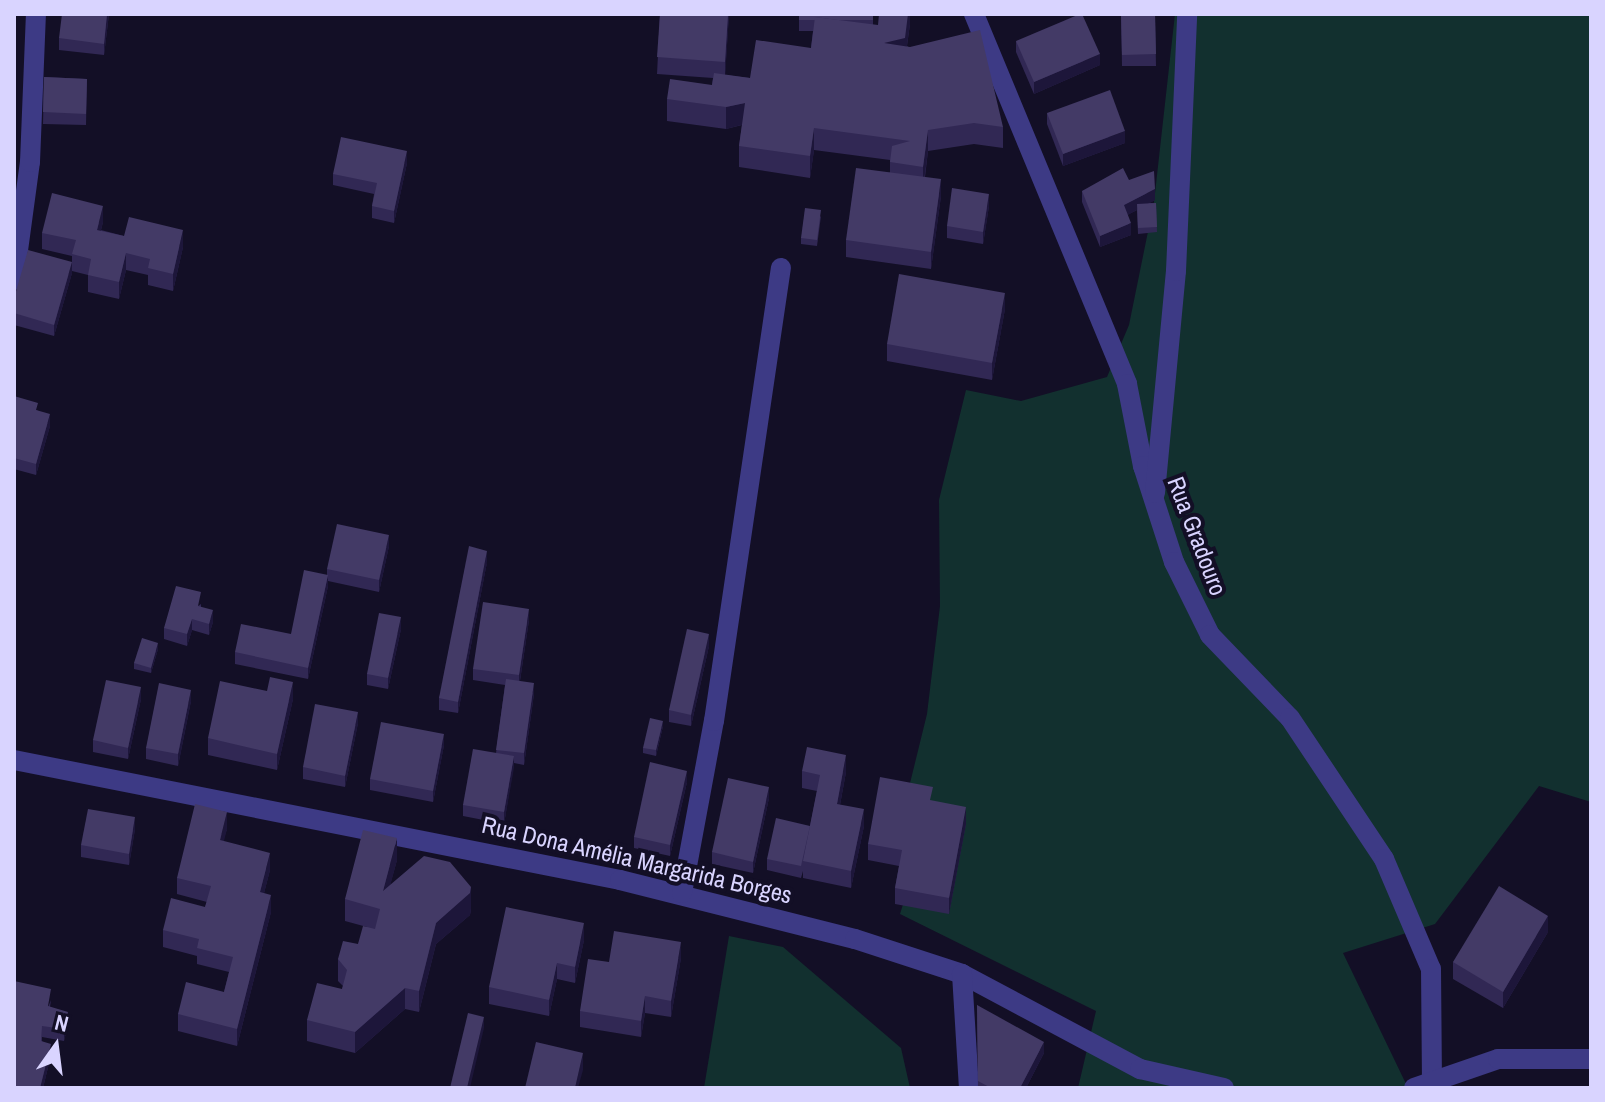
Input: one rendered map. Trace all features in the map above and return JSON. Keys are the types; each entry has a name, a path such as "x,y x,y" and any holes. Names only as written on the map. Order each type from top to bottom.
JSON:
{"street":[{"path":"14,280 30,162 36,14"},
{"name":"Rua Gradouro","path":"974,14 1127,384 1154,501 1174,562 1210,635 1290,718 1384,859 1431,969 1427,1087"},
{"path":"1154,501 1176,271 1187,14"},
{"path":"682,893 714,721 781,268"},
{"name":"Rua Dona Amélia Margarida Borges","path":"14,760 682,893 855,939 962,974 1140,1069 1224,1088"},
{"path":"962,974 969,1088"},
{"path":"1427,1087 1498,1059 1591,1059"}],"green space":[{"path":"1175,14 1591,14 1591,802 1539,786 1435,924 1343,953 1408,1088 1078,1088 1096,1011 900,914 921,846 899,828 927,714 940,606 939,500 966,390 1021,401 1107,377 1129,325 1154,202"},
{"path":"729,936 783,947 901,1048 910,1088 704,1088"}],"building":[{"path":"62,14 107,14 104,44 59,38"},
{"path":"660,14 728,14 725,62 657,57"},
{"path":"799,14 873,14 873,20 815,17 815,20 799,20"},
{"path":"879,14 908,14 905,38 884,43 910,47 980,30 1003,127 974,123 928,130 923,167 890,162 892,146 910,141 814,128 810,156 739,146 745,103 726,107 667,99 670,79 712,85 714,73 750,78 756,40 811,48 815,17 878,25"},
{"path":"1080,14 1100,54 1034,82 1016,41"},
{"path":"1121,14 1155,14 1156,54 1122,55"},
{"path":"44,77 87,79 86,114 43,112"},
{"path":"1110,90 1125,131 1063,154 1047,113"},
{"path":"341,137 407,151 394,211 372,206 377,183 333,174"},
{"path":"856,168 941,179 931,252 846,240"},
{"path":"1123,168 1129,180 1154,171 1155,189 1124,205 1131,223 1100,236 1082,191"},
{"path":"952,188 989,194 983,232 947,226"},
{"path":"52,193 103,206 97,230 124,236 129,217 183,230 173,274 148,268 150,259 126,253 119,282 88,275 91,259 72,254 76,240 42,233"},
{"path":"1156,203 1157,227 1138,228 1137,204"},
{"path":"805,208 821,210 817,240 801,238"},
{"path":"28,250 72,262 54,325 14,313 14,298"},
{"path":"899,274 1005,293 992,363 887,344"},
{"path":"14,396 38,403 36,410 50,414 36,464 14,458"},
{"path":"337,524 389,535 379,580 327,569"},
{"path":"469,546 487,551 458,702 439,698"},
{"path":"304,570 328,575 308,668 235,652 241,624 291,634"},
{"path":"176,586 201,592 198,606 213,610 209,624 192,619 187,634 164,628"},
{"path":"483,602 529,609 519,675 473,669"},
{"path":"379,613 401,617 388,678 367,674"},
{"path":"687,629 709,634 691,715 669,710"},
{"path":"142,638 158,643 151,668 134,663"},
{"path":"270,677 293,682 277,754 208,738 220,681 267,691"},
{"path":"506,679 534,683 524,753 496,750"},
{"path":"106,680 141,687 128,748 93,740"},
{"path":"159,683 191,690 178,754 146,748"},
{"path":"315,704 358,712 345,776 303,767"},
{"path":"650,718 663,721 656,750 643,748"},
{"path":"381,722 444,734 433,791 370,779"},
{"path":"807,747 846,755 837,804 864,809 851,871 803,861 820,775 802,771"},
{"path":"473,749 514,756 504,812 463,805"},
{"path":"650,762 687,771 670,845 634,837"},
{"path":"880,777 933,787 930,800 966,807 949,898 895,888 902,850 868,844"},
{"path":"728,778 769,787 753,862 712,852"},
{"path":"195,804 227,812 220,840 270,853 260,892 271,895 237,1029 178,1014 186,982 224,992 233,957 197,948 199,939 163,930 171,898 205,907 211,886 177,878"},
{"path":"88,809 135,817 129,854 81,845"},
{"path":"776,818 810,826 801,866 767,859"},
{"path":"363,830 397,838 383,891 424,856 450,862 471,887 470,893 436,923 419,991 405,988 355,1032 307,1020 317,983 342,989 347,970 338,959 343,941 358,944 363,926 375,929 380,909 345,899"},
{"path":"1499,886 1548,916 1503,992 1453,962"},
{"path":"506,907 584,923 575,967 557,963 549,1000 489,987"},
{"path":"614,931 681,942 671,1001 645,996 641,1021 580,1011 588,959 609,962"},
{"path":"14,981 51,989 48,1006 68,1012 64,1029 42,1026 41,1041 51,1044 40,1088 14,1088"},
{"path":"977,1005 1044,1042 1020,1088 991,1088 978,1081"},
{"path":"468,1013 484,1017 467,1088 450,1088"},
{"path":"536,1042 583,1053 575,1088 525,1088"}]}
